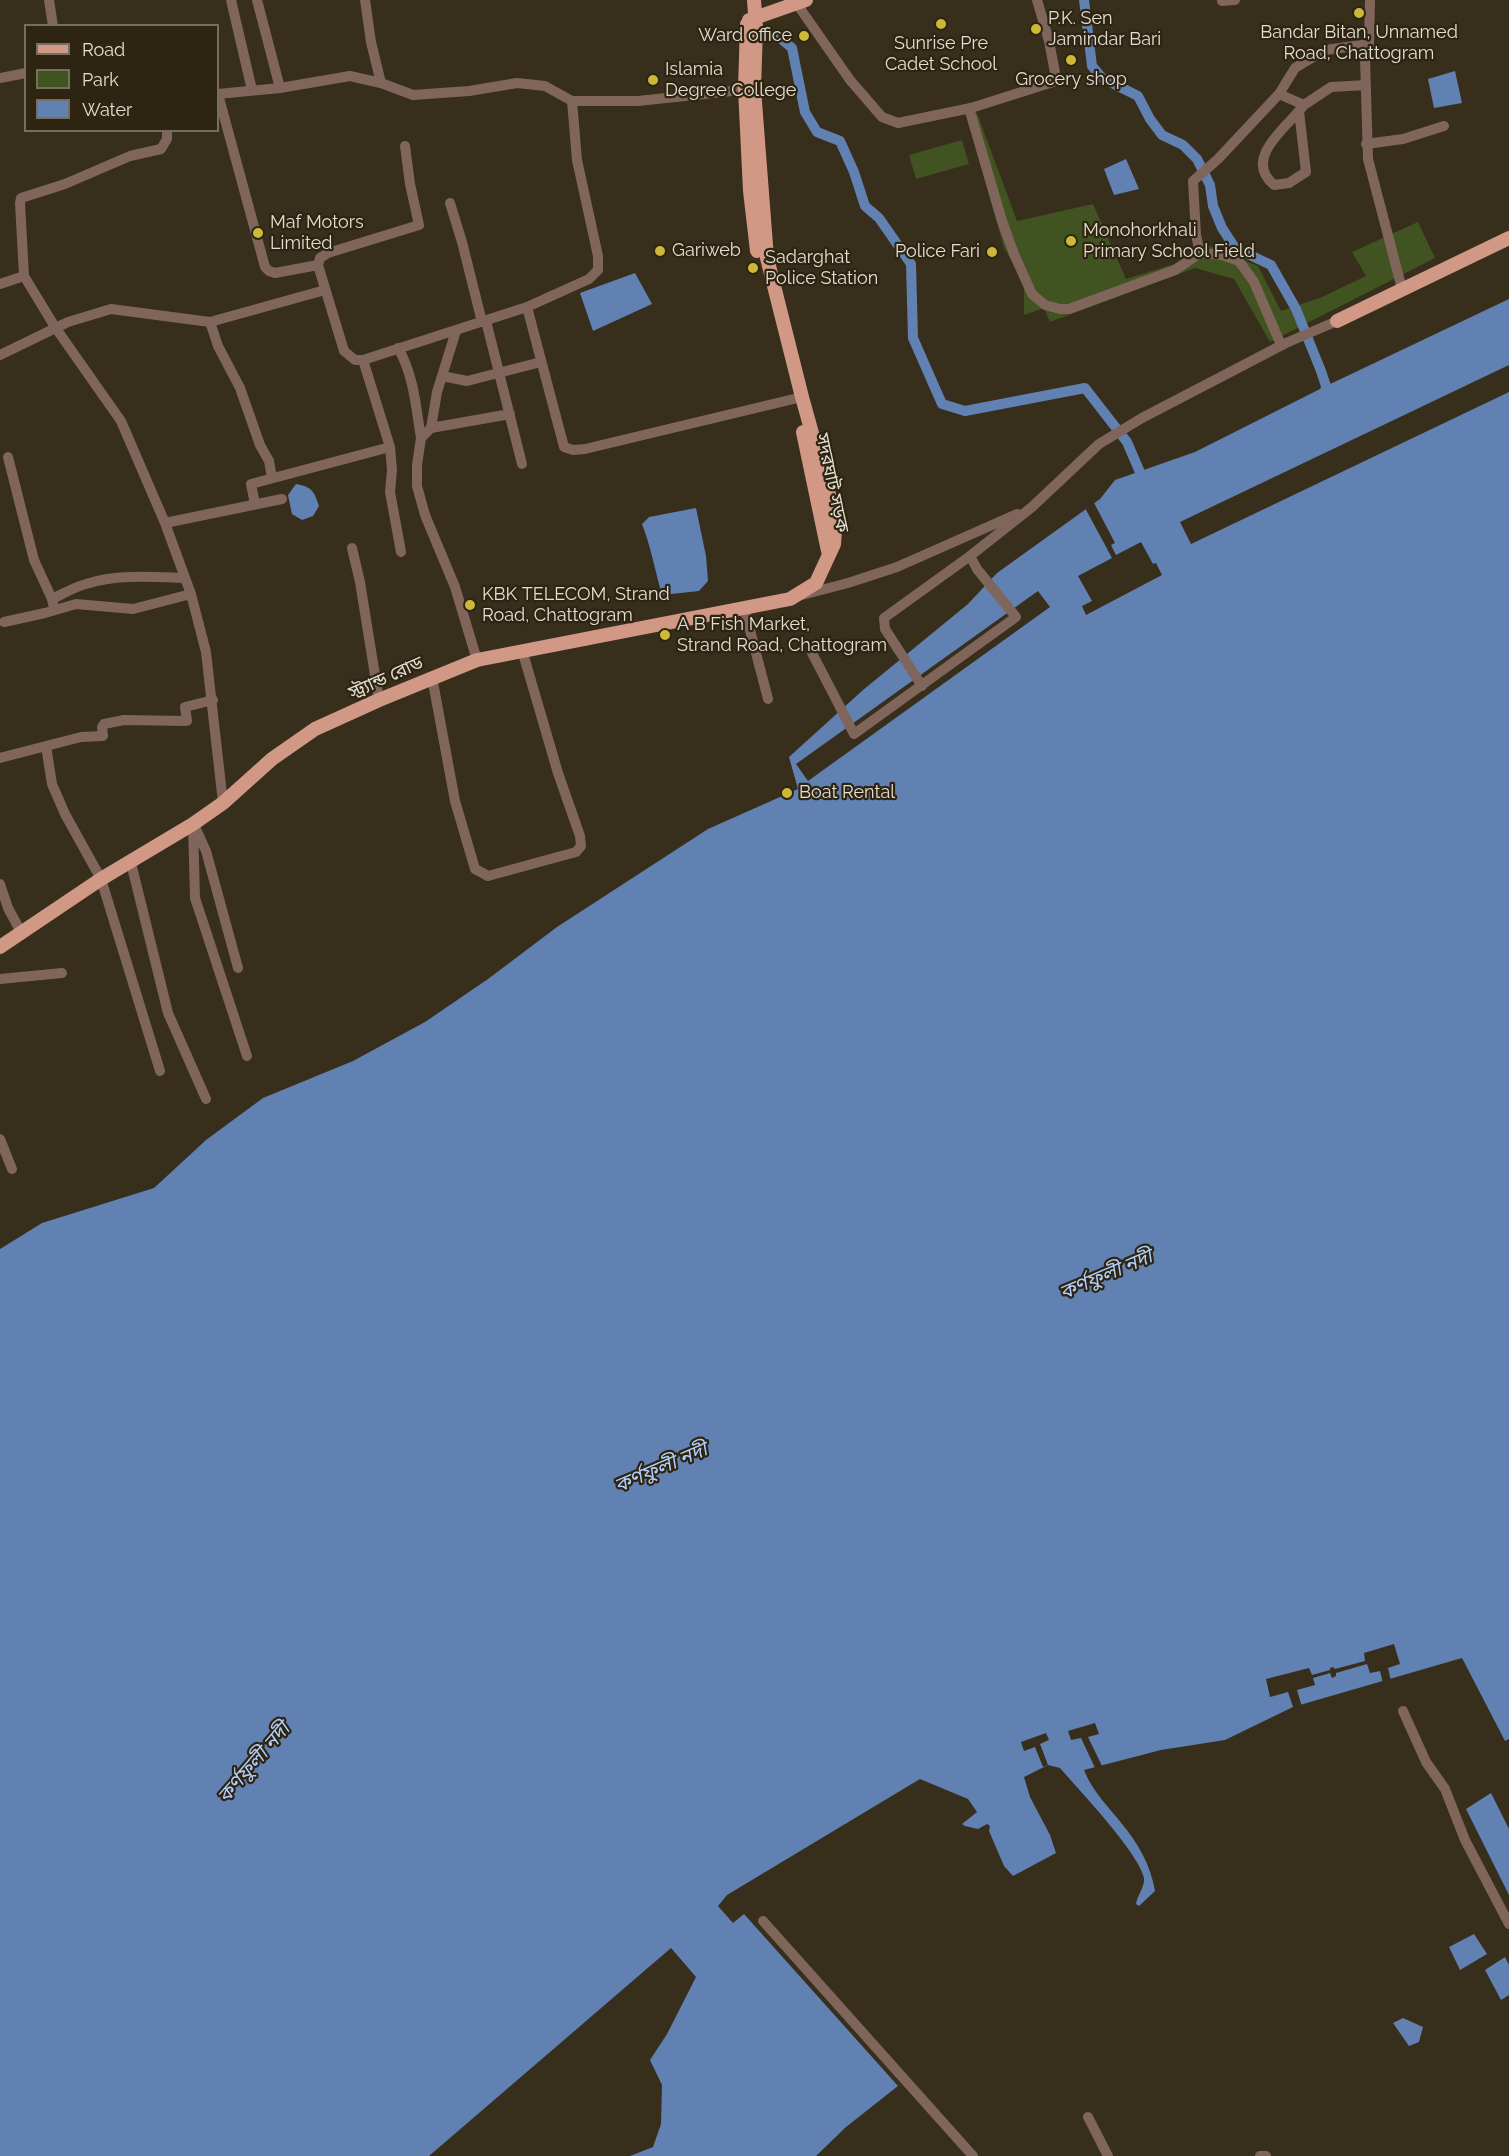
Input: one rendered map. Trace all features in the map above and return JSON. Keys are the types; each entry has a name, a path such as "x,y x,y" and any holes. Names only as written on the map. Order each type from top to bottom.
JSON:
{"main road":[{"name":"সদরঘাট সড়ক","path":"746,0 751,19"},
{"name":"সদরঘাট সড়ক","path":"754,0 751,19 750,89 767,258 798,398 832,505 835,530 834,544 829,556"},
{"path":"751,19 801,2"},
{"path":"1337,321 1509,238"},
{"name":"স্ট্র্যান্ড রোড","path":"0,947 101,879 193,824 223,803 272,759 315,729 432,677 477,660 790,598 816,583 829,556"}],"street":[{"path":"49,0 53,24"},
{"path":"231,0 252,90"},
{"path":"257,0 280,88"},
{"path":"365,0 371,42 381,83"},
{"path":"801,2 850,80 882,117 898,123 969,108 1055,80 1049,41 1038,0"},
{"path":"1222,1 1235,0"},
{"path":"1370,0 1369,44 1365,59 1366,144 1375,190 1402,289"},
{"path":"1200,253 1196,235 1193,182 1218,159 1279,94 1295,68 1325,50 1369,44"},
{"path":"0,78 24,73"},
{"path":"219,94 280,88 350,76 381,83 413,95 469,91 518,83 545,86 572,101 638,101 750,89"},
{"path":"1302,108 1306,172 1289,183 1274,185 1266,178 1262,169 1264,152 1302,108 1331,87 1366,85"},
{"path":"1279,94 1302,108"},
{"path":"219,98 266,267 269,271 276,273 318,265"},
{"path":"405,146 419,225 328,253 320,258 318,265 344,351 355,360 363,360 527,307 589,279 598,270 598,256 577,160 572,101"},
{"path":"969,108 1014,255 1032,294 1039,302 1060,309 1070,309 1175,270 1200,253 1222,255 1239,261 1254,282 1284,344"},
{"path":"1366,144 1403,139 1444,126"},
{"path":"168,132 167,139 161,149 130,156 64,184 21,198 24,276 121,421 165,523 191,594 206,652 223,803"},
{"path":"450,203 500,374 522,464"},
{"path":"0,284 24,276"},
{"path":"0,356 56,327 111,309 210,322 325,290"},
{"path":"527,307 564,447 573,450 585,449 798,398"},
{"path":"922,686 885,629 884,618 970,556 1032,507 1099,444 1142,418 1284,344 1337,321"},
{"path":"210,322 218,346 240,388 260,445 269,461 272,478"},
{"path":"421,438 430,428 437,392 456,331"},
{"path":"398,348 405,359 414,391 421,438 417,486 425,514 455,587 477,660"},
{"path":"363,360 390,447 392,470 390,492 401,552"},
{"path":"442,376 467,381 541,362"},
{"path":"430,428 510,414"},
{"path":"255,504 250,485 390,447"},
{"path":"8,457 34,560 53,605"},
{"path":"165,523 282,499"},
{"path":"790,598 848,584 897,567 1032,507"},
{"path":"352,548 360,582 379,700"},
{"path":"812,653 854,734 1016,617 977,569 970,556"},
{"path":"4,622 53,605 86,584 123,578 185,578"},
{"path":"53,605 76,604 133,609 191,594"},
{"path":"744,607 768,699"},
{"path":"432,677 455,801 475,869 488,876 556,858 576,852 581,846 580,836 558,773 522,650"},
{"path":"0,758 81,737 103,736 102,725 124,720 186,721 188,719 185,707 213,700"},
{"path":"46,746 52,784 65,814 101,879 160,1071"},
{"path":"193,824 206,851 238,968"},
{"path":"193,824 195,898 247,1056"},
{"path":"131,863 168,1013 206,1099"},
{"path":"0,884 8,908 21,932"},
{"path":"0,979 62,973"},
{"path":"0,1138 12,1169"},
{"path":"1403,1711 1426,1762 1445,1789 1465,1840 1509,1924"},
{"path":"763,1921 972,2156"},
{"path":"1088,2116 1107,2156"},
{"path":"1260,2156 1266,2156"}],"green space":[{"path":"977,113 1017,221 1093,204 1126,279 1184,261 1186,255 1205,244 1258,266 1281,311 1322,297 1366,276 1352,252 1418,222 1435,258 1270,342 1234,279 1195,268 1050,322 1044,308 1024,315 1024,281 1004,248 967,116"},
{"path":"962,140 969,164 916,179 909,155"}],"water":[{"path":"1455,71 1462,103 1434,108 1428,79"},
{"path":"1126,159 1139,189 1114,195 1104,169"},
{"path":"635,273 652,304 593,331 580,293"},
{"name":"কর্ণফুলী নদী","path":"1509,299 1509,1739 1505,1741 1462,1658 1293,1707 1225,1740 1161,1750 1084,1770 1096,1792 1133,1839 1147,1864 1155,1891 1139,1906 1136,1904 1144,1878 1131,1853 1060,1768 1048,1765 1024,1777 1030,1797 1050,1835 1056,1853 1013,1876 1004,1866 989,1831 990,1826 987,1824 978,1829 962,1824 977,1812 968,1799 920,1779 727,1895 718,1906 733,1923 744,1914 898,2086 846,2127 816,2156 630,2156 653,2147 661,2124 662,2085 650,2060 667,2034 696,1977 671,1948 429,2156 0,2156 0,1249 42,1223 154,1188 206,1140 263,1098 353,1061 425,1022 488,979 557,927 708,829 798,789 789,757 863,690 968,604 997,573 1100,499 1115,480 1195,452 1326,386"},
{"path":"296,484 312,491 319,506 313,516 302,520 292,514 288,495"},
{"path":"696,508 706,556 708,581 699,591 662,595 642,524 649,517"},
{"path":"1491,1793 1509,1829 1509,1895 1466,1809"},
{"path":"1474,1934 1487,1954 1460,1970 1449,1947"},
{"path":"1505,1957 1509,1965 1509,1995 1501,2000 1485,1970"},
{"path":"1403,2018 1423,2027 1419,2042 1409,2046 1393,2023"}],"pier":[{"path":"1509,365 1509,392 1191,544 1180,522"},
{"path":"1093,501 1115,543 1111,545 1116,555 1141,542 1162,575 1086,615 1082,606 1092,601 1078,576 1112,558 1084,506"},
{"path":"1038,591 1050,607 808,781 796,764"},
{"path":"1394,1644 1400,1664 1388,1668 1391,1681 1383,1683 1380,1671 1370,1673 1367,1664 1336,1673 1336,1676 1332,1678 1330,1673 1313,1678 1315,1685 1297,1690 1302,1707 1294,1710 1288,1692 1270,1697 1266,1679 1309,1668 1312,1675 1333,1667 1335,1669 1365,1661 1364,1653"},
{"path":"1095,1723 1099,1734 1088,1737 1103,1768 1096,1770 1081,1738 1071,1740 1068,1731"},
{"path":"1046,1733 1049,1740 1040,1744 1048,1765 1043,1767 1035,1747 1024,1751 1021,1742"}],"waterway":[{"path":"1084,0 1092,66 1102,78 1138,96 1150,119 1162,135 1183,145 1197,159 1210,185 1213,206 1222,228 1235,248 1271,265 1296,309 1321,371 1326,386 1324,400"},
{"path":"780,38 792,48 805,112 817,132 840,141 854,172 865,206 879,218 911,264 913,338 942,404 965,411 1085,388 1127,442 1145,484"}],"place":[{"name":"Bandar Bitan, Unnamed Road, Chattogram","path":"1359,13"},
{"name":"Sunrise Pre Cadet School","path":"941,24"},
{"name":"P.K. Sen Jamindar Bari","path":"1036,29"},
{"name":"Ward office","path":"804,36"},
{"name":"Grocery shop","path":"1071,60"},
{"name":"Islamia Degree College","path":"653,80"},
{"name":"Maf Motors Limited","path":"258,233"},
{"name":"Monohorkhali Primary School Field","path":"1071,241"},
{"name":"Gariweb","path":"660,251"},
{"name":"Police Fari","path":"992,252"},
{"name":"Sadarghat Police Station","path":"753,268"},
{"name":"KBK TELECOM, Strand Road, Chattogram","path":"470,605"},
{"name":"A B Fish Market, Strand Road, Chattogram","path":"665,635"},
{"name":"Boat Rental","path":"787,793"}]}
